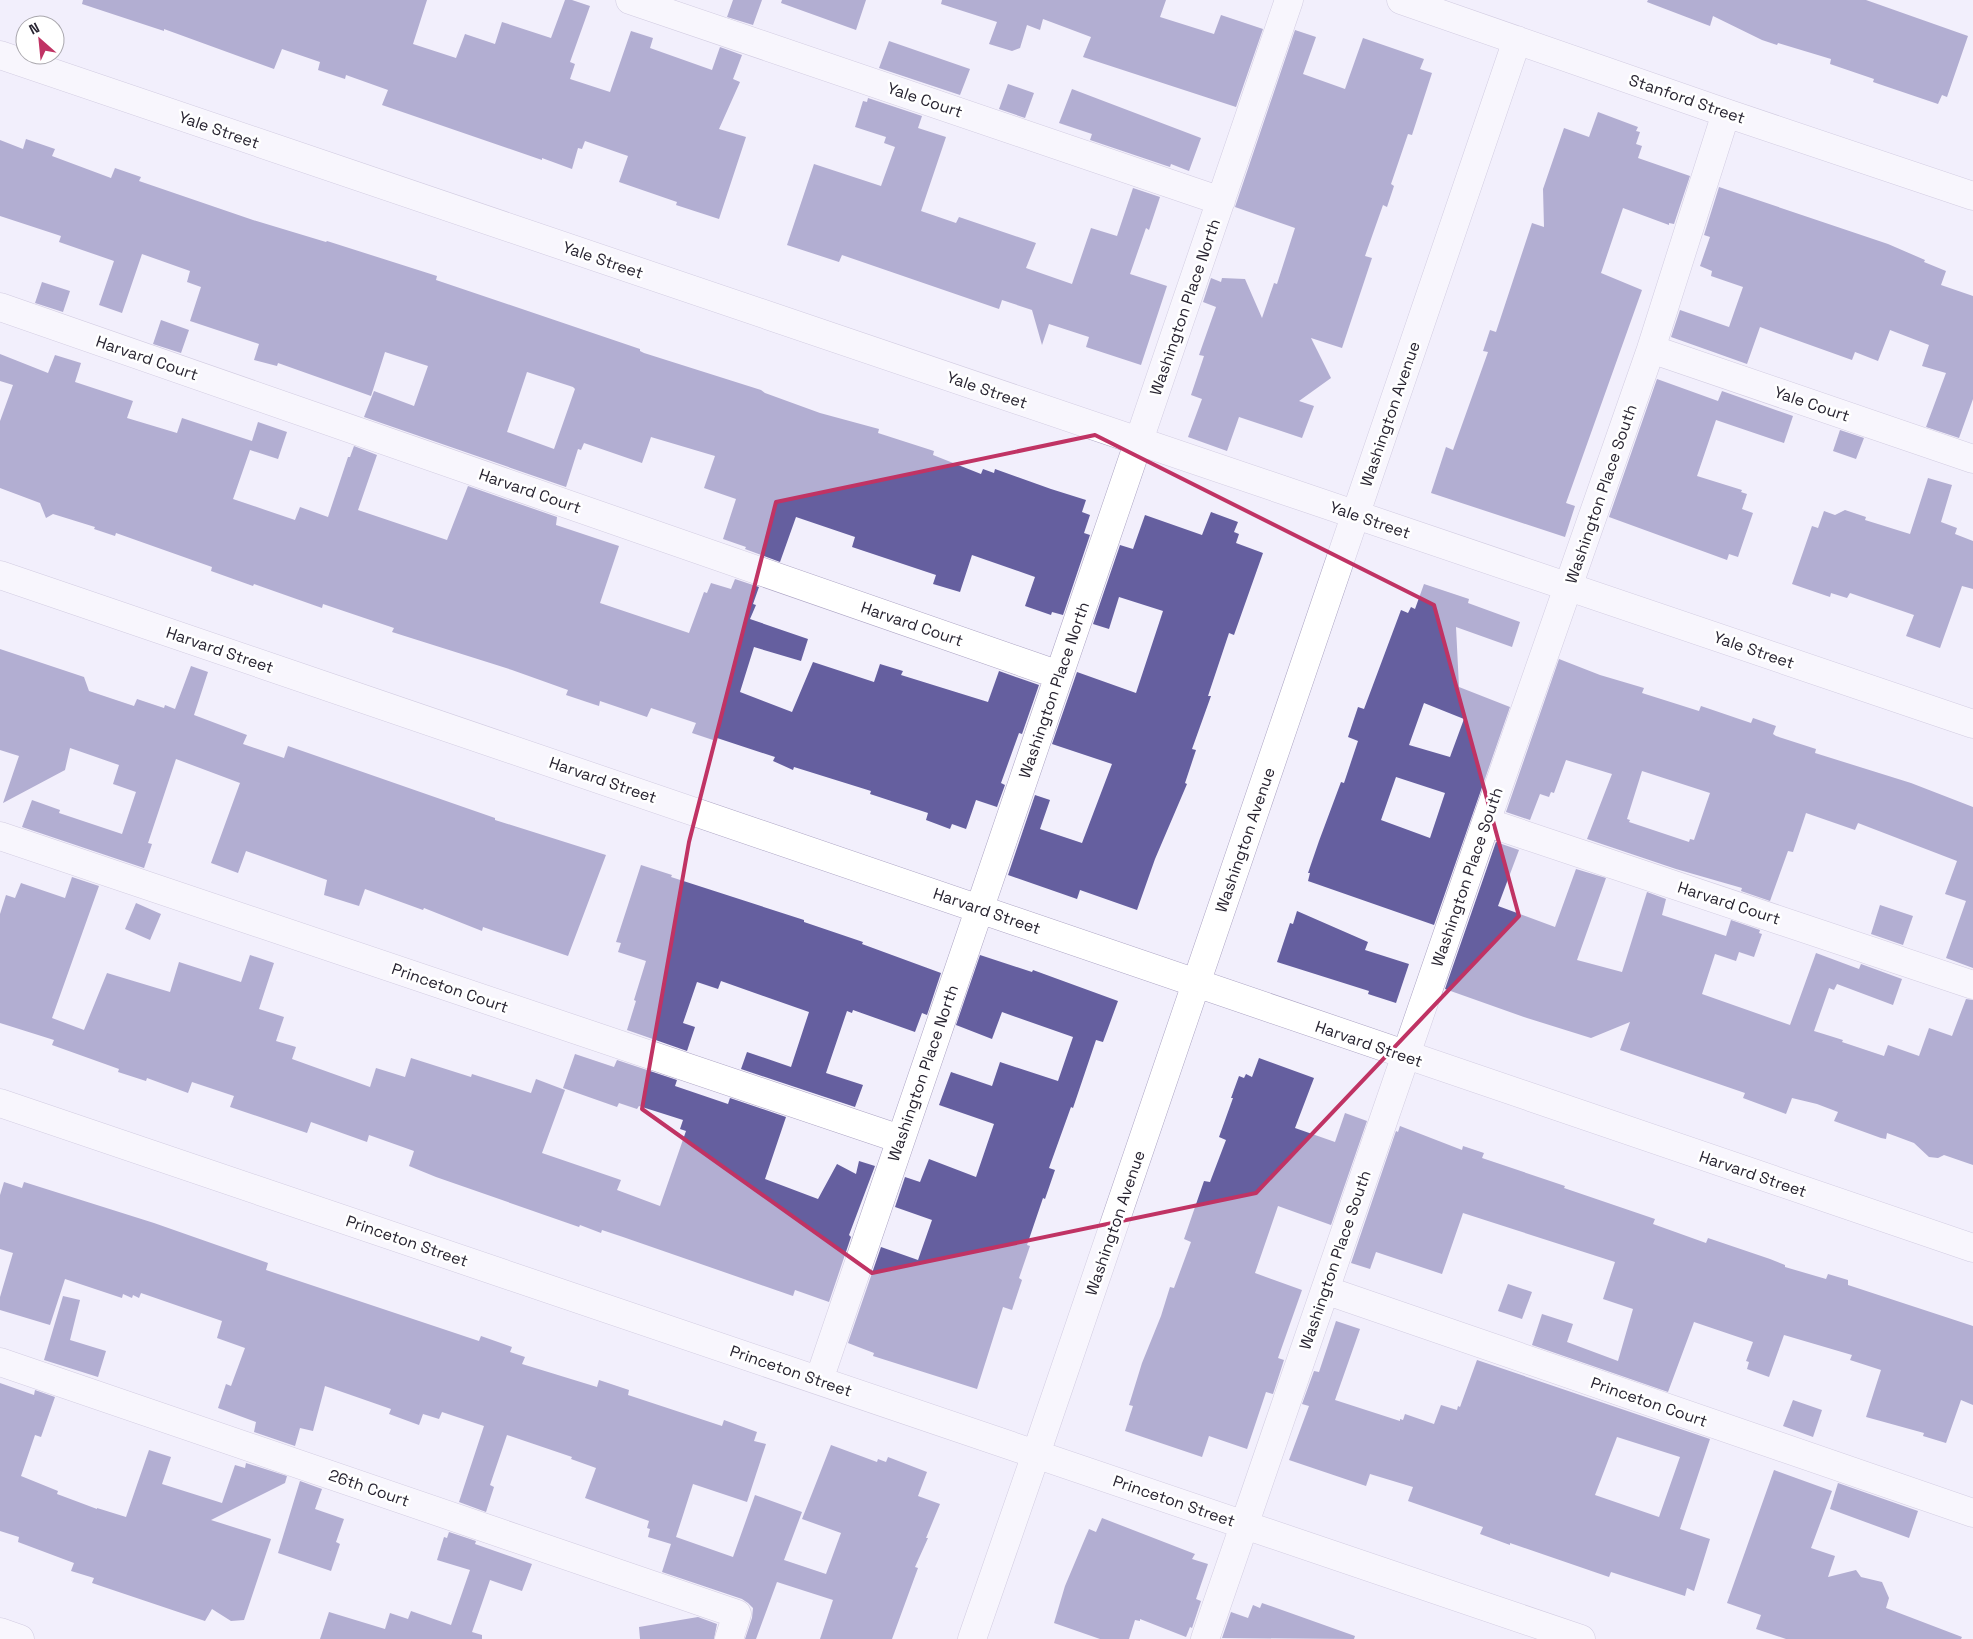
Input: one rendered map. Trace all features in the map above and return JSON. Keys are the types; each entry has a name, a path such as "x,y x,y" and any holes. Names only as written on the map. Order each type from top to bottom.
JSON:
{"street":[{"name":"Yale Court","path":"630,0 1221,201"},
{"name":"Washington Place North","path":"818,1380 1289,0"},
{"name":"Stanford Street","path":"1402,0 1726,113 1973,196"},
{"name":"Washington Avenue","path":"972,1639 1517,40"},
{"name":"Yale Street","path":"0,55 1973,724"},
{"name":"Washington Place South","path":"1205,1639 1404,1056 1651,348 1726,113"},
{"name":"Harvard Court","path":"0,307 1059,675"},
{"name":"Yale Court","path":"1651,348 1973,459"},
{"name":"Harvard Street","path":"0,575 980,908 1196,985 1404,1056 1973,1248"},
{"name":"Harvard Court","path":"1486,822 1973,985"},
{"name":"Princeton Court","path":"0,836 900,1139"},
{"name":"Princeton Street","path":"0,1103 1581,1639"},
{"name":"Princeton Court","path":"1324,1290 1973,1513"},
{"name":"26th Court","path":"0,1362 733,1626"},
{"path":"0,1632 20,1639"}],"highlighted area":[{"path":"1095,435 1434,605 1519,916 1256,1193 872,1273 642,1109 689,842 776,502"}],"building":[{"path":"83,0 427,0 413,44 456,58 465,34 495,44 502,22 551,38 565,0 572,0 590,6 570,62 575,64 570,79 610,92 631,31 653,38 650,48 712,70 720,47 742,55 733,79 740,82 719,129 746,137 719,219 676,205 677,202 619,182 628,156 585,141 582,149 578,148 572,169 382,105 388,90 346,75 345,79 318,70 320,62 282,49 274,69 164,29 164,31 82,4"},
{"path":"733,0 762,0 753,25 727,17"},
{"path":"782,0 866,0 856,30 781,3"},
{"path":"942,0 1166,0 1160,17 1214,34 1221,15 1263,29 1236,107 1083,57 1091,37 1043,19 1040,30 1027,25 1020,48 1012,51 989,44 997,22 941,4"},
{"path":"1648,0 1866,0 1968,36 1947,97 1942,95 1938,104 1873,82 1874,79 1830,64 1831,59 1762,40 1713,16 1710,26 1647,2"},
{"path":"1295,30 1316,37 1303,74 1345,89 1363,38 1424,59 1420,69 1432,73 1412,135 1408,134 1391,184 1394,186 1387,207 1383,205 1365,256 1372,258 1342,348 1311,338 1331,378 1299,401 1314,406 1302,438 1239,417 1227,451 1188,437 1202,399 1191,395 1204,356 1199,355 1216,307 1203,302 1211,278 1221,282 1222,278 1245,279 1262,318 1274,283 1277,284 1295,228 1235,207"},
{"path":"889,41 970,69 960,95 879,68"},
{"path":"1008,84 1034,93 1025,118 999,109"},
{"path":"1072,89 1201,138 1189,171 1171,164 1170,167 1090,140 1092,134 1059,123"},
{"path":"868,98 922,116 918,128 946,137 921,211 956,223 959,217 1036,243 1026,268 1072,284 1091,228 1117,236 1133,188 1160,197 1149,230 1146,228 1130,274 1167,286 1141,365 1086,347 1089,337 1049,324 1042,345 1032,310 1002,300 999,309 842,255 839,262 787,245 814,164 881,186 895,147 884,143 886,137 855,127 863,101 867,102"},
{"path":"1598,112 1638,127 1636,131 1640,132 1636,144 1642,146 1638,158 1690,176 1674,224 1669,223 1669,225 1623,208 1601,273 1642,290 1566,503 1575,506 1565,537 1431,493 1446,447 1453,450 1488,352 1483,351 1490,330 1496,332 1532,223 1544,227 1543,189 1564,128 1589,137"},
{"path":"26,139 55,149 52,156 111,178 115,168 141,177 139,181 253,220 437,276 436,280 640,349 644,353 761,390 820,413 879,429 878,433 934,451 933,455 981,474 983,469 994,473 995,469 1086,500 1082,512 1090,515 1084,533 1090,535 1063,615 1052,612 1051,615 1025,606 1035,577 972,555 960,592 933,584 936,575 852,547 855,537 796,517 780,562 745,549 746,547 723,539 736,499 704,488 715,456 651,437 642,463 584,443 581,450 578,449 566,487 364,417 374,391 414,406 428,366 385,352 371,396 278,363 277,366 254,360 259,344 190,321 201,287 187,282 190,271 142,254 122,313 99,305 114,261 59,242 61,236 0,216 0,140 23,149","holes":["527,372 575,389 554,449 507,432"]},
{"path":"1719,187 1888,244 1946,271 1941,285 1973,296 1973,399 1959,438 1926,427 1946,373 1922,366 1929,345 1890,330 1878,361 1855,352 1852,360 1760,327 1747,364 1671,337 1680,310 1729,327 1743,287 1711,276 1712,271 1700,266 1710,237 1704,235"},
{"path":"42,282 70,291 63,312 35,303"},
{"path":"161,320 189,330 181,353 153,344"},
{"path":"0,354 48,373 55,355 81,363 75,382 133,401 127,418 177,433 182,418 252,441 258,422 287,432 278,459 250,450 233,499 295,520 300,507 328,517 348,457 350,457 354,446 377,455 358,510 447,540 468,486 557,517 556,525 619,546 600,603 689,633 704,592 707,593 711,583 731,589 735,579 759,587 753,604 756,605 750,619 808,639 801,661 754,647 740,692 792,712 813,662 874,682 880,664 903,671 901,675 988,702 999,671 1039,685 1022,734 1019,733 1001,783 1005,785 997,807 976,800 966,829 952,824 950,829 926,820 928,813 870,794 871,791 794,767 793,770 773,761 775,757 714,737 713,740 692,733 696,723 651,708 647,717 600,701 599,706 566,695 568,690 392,632 394,628 323,604 322,608 254,584 253,586 211,571 212,567 116,533 115,536 94,529 95,527 53,514 46,518 40,503 0,488 0,421 13,385 0,381"},
{"path":"1657,379 1718,401 1722,391 1793,416 1784,443 1716,420 1697,476 1742,490 1741,492 1747,494 1742,509 1753,513 1738,557 1729,554 1727,560 1609,517"},
{"path":"1840,430 1864,438 1856,459 1833,451"},
{"path":"1928,478 1952,485 1941,522 1957,528 1955,534 1973,541 1973,589 1962,586 1940,648 1906,636 1914,615 1850,593 1847,598 1831,593 1830,597 1792,584 1812,526 1818,528 1824,511 1835,515 1845,510 1866,517 1865,520 1910,534"},
{"path":"1211,512 1238,522 1234,532 1239,534 1236,543 1263,553 1234,635 1229,633 1208,696 1211,696 1192,749 1196,750 1185,783 1187,784 1155,859 1137,910 1080,890 1077,899 1008,875 1035,795 1050,800 1040,829 1082,843 1112,764 1052,744 1077,672 1136,693 1163,611 1119,597 1109,629 1093,624 1120,545 1133,549 1145,515 1202,535"},
{"path":"1424,584 1469,599 1468,603 1520,622 1512,647 1456,627 1459,687 1510,707 1434,925 1308,881 1310,873 1308,873 1319,841 1341,782 1344,783 1358,741 1348,737 1358,707 1364,709 1401,610 1408,613 1411,607 1415,609","holes":["1424,703 1464,719 1450,757 1409,745","1396,777 1445,793 1430,838 1381,820"]},
{"path":"0,649 84,677 89,691 134,706 137,699 164,708 165,705 175,709 191,666 208,672 194,715 247,735 243,744 284,758 288,746 495,818 495,820 606,855 568,956 483,927 482,931 424,908 423,910 365,889 359,906 324,895 327,880 246,851 238,873 211,863 240,783 176,759 148,843 152,844 144,868 22,827 32,800 60,810 59,813 122,834 136,792 113,784 119,765 70,748 65,770 3,803 19,756 0,750"},
{"path":"1559,659 1600,675 1644,688 1642,693 1699,711 1701,706 1751,723 1753,718 1776,726 1773,734 1776,736 1816,749 1815,753 1911,783 1973,807 1973,968 1946,958 1966,901 1945,894 1957,861 1858,823 1855,830 1806,813 1793,852 1788,851 1770,901 1741,891 1742,888 1676,869 1587,839 1612,774 1566,760 1554,793 1551,792 1549,797 1540,794 1530,820 1506,812","holes":["1642,771 1710,793 1694,840 1690,839 1689,842 1629,822 1630,820 1627,819"]},
{"path":"1496,842 1519,850 1498,906 1555,927 1576,869 1606,878 1577,960 1622,972 1647,892 1666,899 1662,915 1726,936 1731,920 1760,930 1759,933 1762,934 1754,957 1739,952 1736,961 1715,954 1702,994 1790,1025 1816,953 1859,969 1861,964 1902,979 1893,1005 1837,984 1834,990 1829,988 1814,1031 1884,1056 1888,1045 1919,1056 1929,1028 1952,1036 1966,999 1973,1000 1973,1165 1944,1155 1938,1158 1929,1157 1914,1143 1887,1133 1886,1139 1881,1138 1834,1121 1838,1112 1817,1104 1792,1098 1786,1114 1743,1098 1745,1093 1620,1050 1630,1022 1591,1038 1445,989"},
{"path":"641,865 672,875 671,877 804,920 804,922 863,942 862,944 941,973 927,1015 922,1013 915,1032 853,1010 852,1013 847,1011 826,1073 863,1085 855,1107 741,1069 747,1052 791,1067 809,1012 721,981 718,989 697,982 683,1023 695,1027 687,1051 627,1030 646,961 618,952 621,943 616,942"},
{"path":"72,877 99,886 52,1018 84,1030 107,973 170,992 179,962 241,982 250,955 274,963 259,1009 284,1017 276,1041 296,1047 292,1059 370,1087 376,1068 405,1077 411,1058 471,1077 472,1074 531,1093 536,1079 565,1090 542,1153 621,1180 617,1190 660,1206 686,1131 680,1129 683,1120 639,1106 637,1109 619,1103 617,1107 563,1088 575,1054 614,1067 617,1060 677,1080 675,1086 728,1104 730,1098 786,1117 765,1179 818,1199 837,1164 856,1174 859,1161 875,1166 849,1235 851,1237 829,1302 795,1290 793,1296 602,1230 601,1233 580,1225 579,1227 436,1177 409,1166 414,1151 369,1135 367,1142 311,1122 307,1133 230,1107 234,1096 192,1082 188,1093 147,1078 146,1081 118,1072 119,1069 52,1045 54,1040 0,1023 0,914 6,895 15,898 21,883 65,898"},
{"path":"136,903 161,914 150,940 125,929"},
{"path":"1880,905 1913,916 1903,945 1871,934"},
{"path":"1297,911 1368,942 1365,950 1409,964 1396,1003 1368,994 1369,991 1277,962 1290,923 1293,924"},
{"path":"980,955 1032,972 1033,970 1118,1001 1103,1042 1096,1040 1073,1108 1071,1107 1049,1168 1055,1170 1027,1245 1030,1246 1019,1278 1022,1280 1012,1310 1003,1307 977,1389 873,1356 874,1353 848,1343 881,1247 918,1260 932,1220 895,1207 905,1177 920,1182 929,1159 976,1177 994,1124 939,1105 951,1072 992,1086 1000,1062 1058,1081 1073,1037 1002,1012 992,1039 956,1025"},
{"path":"1259,1058 1314,1078 1295,1128 1335,1142 1345,1113 1367,1121 1331,1225 1278,1206 1255,1273 1302,1290 1278,1358 1284,1360 1273,1394 1266,1392 1247,1449 1209,1436 1202,1457 1125,1431 1133,1406 1129,1405 1142,1363 1161,1316 1170,1287 1174,1288 1191,1242 1184,1239 1204,1181 1210,1182 1226,1140 1219,1137 1233,1098 1231,1098 1239,1076 1244,1078 1246,1074 1252,1077"},
{"path":"1400,1126 1462,1150 1463,1146 1484,1153 1482,1158 1655,1219 1653,1224 1706,1243 1708,1238 1770,1259 1785,1265 1785,1267 1826,1279 1828,1274 1848,1280 1848,1285 1973,1326 1973,1405 1961,1400 1946,1443 1923,1436 1924,1433 1866,1417 1881,1370 1850,1360 1852,1355 1784,1335 1769,1377 1747,1369 1749,1362 1746,1361 1753,1342 1694,1322 1668,1392 1532,1345 1542,1314 1573,1324 1567,1342 1618,1361 1633,1309 1603,1299 1615,1262 1463,1213 1442,1274 1376,1252 1370,1269 1351,1263 1396,1131 1398,1132"},
{"path":"4,1182 22,1188 24,1182 154,1223 268,1263 266,1270 479,1341 481,1336 512,1347 510,1352 525,1357 522,1364 597,1387 599,1380 629,1390 628,1395 722,1426 724,1420 757,1432 754,1441 766,1444 747,1502 693,1484 676,1537 733,1557 755,1495 802,1512 784,1560 826,1574 841,1533 802,1519 831,1445 877,1462 878,1459 886,1462 888,1457 927,1472 918,1496 940,1504 915,1567 918,1568 892,1639 820,1639 833,1600 777,1582 756,1639 745,1639 752,1618 753,1608 748,1603 742,1599 662,1572 671,1544 648,1537 650,1529 647,1528 649,1521 585,1498 596,1468 571,1459 572,1457 507,1435 490,1485 494,1487 486,1512 459,1502 484,1426 442,1412 439,1419 423,1414 419,1425 389,1414 391,1409 325,1386 313,1431 300,1428 295,1446 254,1432 256,1422 218,1408 226,1384 231,1386 245,1348 217,1338 222,1321 141,1293 139,1298 133,1295 132,1298 123,1294 122,1298 65,1279 50,1325 0,1310 0,1297 13,1253 0,1249 0,1195"},
{"path":"1508,1284 1532,1292 1522,1319 1498,1311"},
{"path":"63,1296 80,1300 70,1340 106,1351 98,1377 44,1360"},
{"path":"1336,1321 1360,1329 1335,1400 1400,1421 1400,1419 1403,1420 1405,1414 1434,1424 1441,1405 1457,1410 1458,1406 1460,1407 1477,1360 1710,1439 1680,1529 1710,1539 1694,1591 1687,1588 1685,1596 1611,1572 1609,1577 1510,1543 1510,1545 1480,1534 1483,1527 1408,1501 1413,1487 1370,1474 1366,1486 1289,1460 1309,1406 1302,1404 1314,1371 1319,1372","holes":["1617,1437 1680,1457 1659,1517 1595,1495"]},
{"path":"0,1383 34,1395 35,1390 55,1397 41,1437 35,1435 21,1476 58,1491 57,1494 97,1509 126,1517 149,1450 171,1457 162,1484 222,1503 235,1465 245,1468 246,1463 287,1476 285,1483 211,1520 271,1539 244,1620 231,1621 212,1609 205,1621 92,1583 94,1578 71,1571 74,1563 18,1542 19,1537 0,1531"},
{"path":"1793,1400 1822,1410 1813,1437 1783,1426"},
{"path":"1774,1470 1832,1491 1811,1548 1835,1556 1828,1577 1856,1570 1861,1577 1882,1582 1889,1598 1886,1608 1962,1637 1961,1639 1786,1639 1756,1629 1761,1615 1727,1603"},
{"path":"300,1481 322,1489 315,1509 344,1519 336,1542 340,1544 331,1571 278,1553"},
{"path":"1838,1483 1918,1511 1909,1538 1830,1509"},
{"path":"1102,1518 1195,1554 1192,1559 1208,1564 1196,1599 1201,1601 1192,1628 1190,1627 1186,1637 1140,1619 1140,1621 1135,1620 1129,1639 1100,1639 1054,1623 1065,1586 1089,1529 1096,1532"},
{"path":"449,1532 476,1541 475,1544 532,1564 522,1591 490,1580 472,1632 482,1635 482,1639 320,1639 329,1612 385,1629 390,1613 408,1619 411,1611 451,1625 470,1570 437,1560 444,1537 447,1538"},
{"path":"1262,1603 1355,1636 1354,1639 1222,1638 1231,1612 1248,1618 1253,1605 1260,1608"},
{"path":"698,1617 717,1624 714,1639 640,1639 639,1627"}]}
